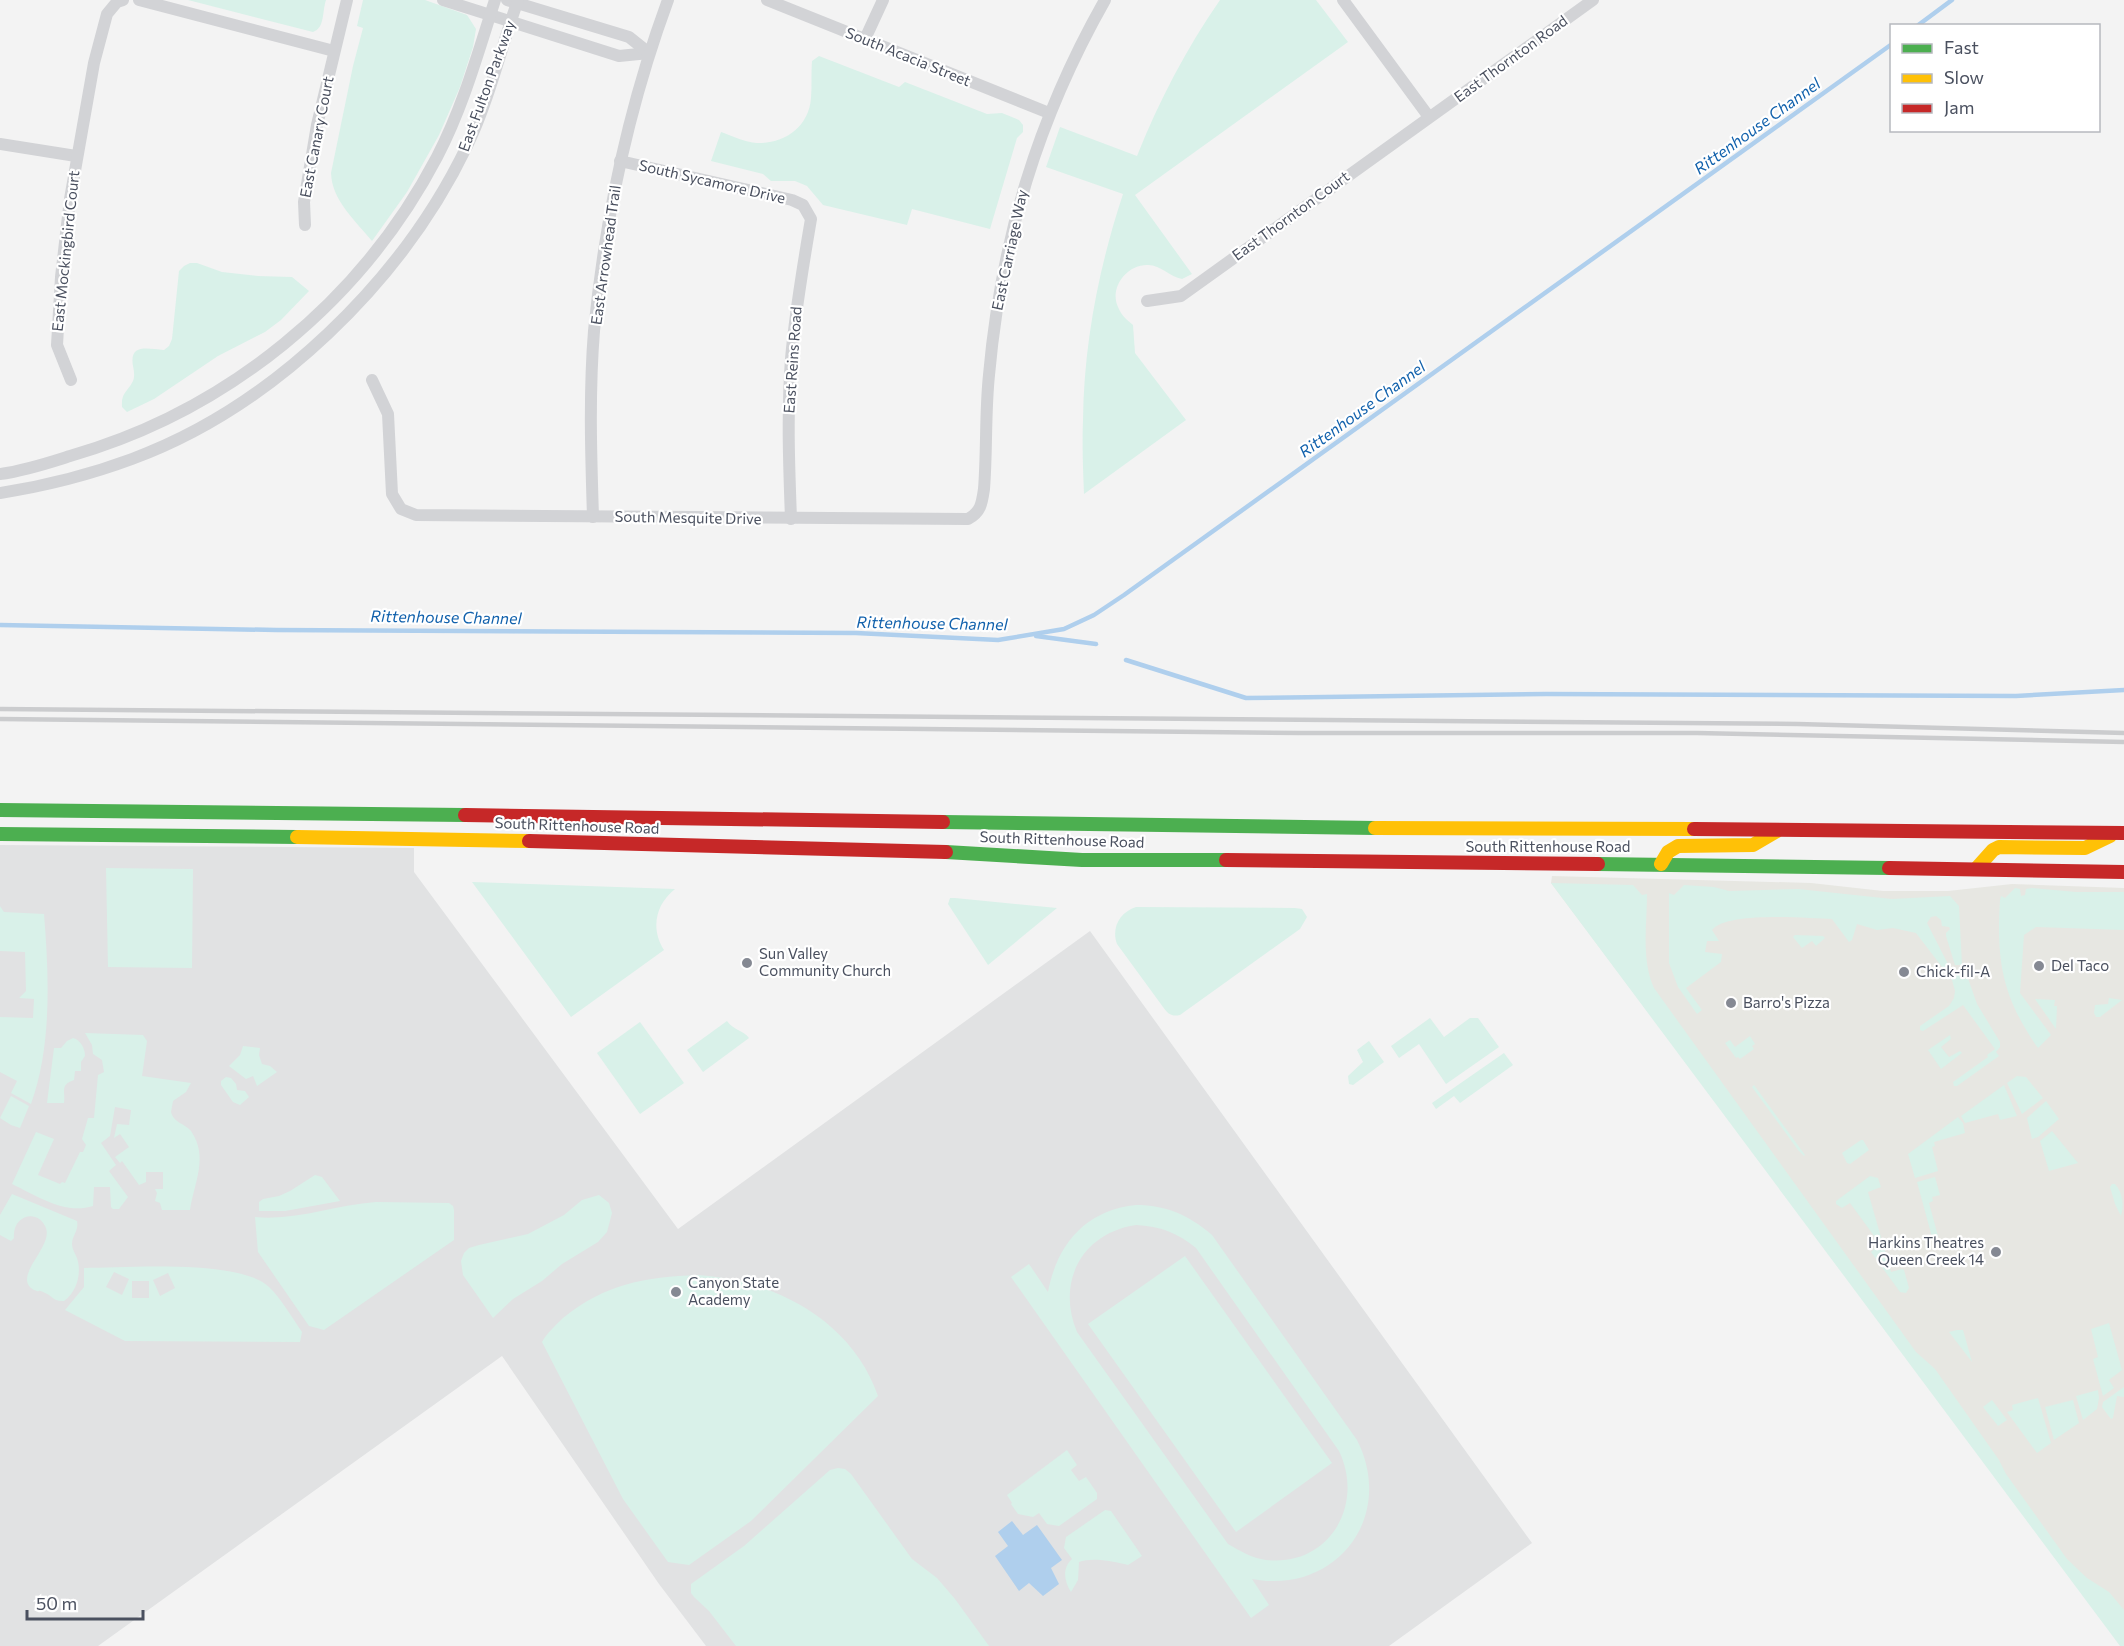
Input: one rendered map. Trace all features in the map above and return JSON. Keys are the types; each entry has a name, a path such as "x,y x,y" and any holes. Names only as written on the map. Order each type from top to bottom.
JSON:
{"main road":[{"name":"South Rittenhouse Road","path":"0,810 577,816 1089,842 1661,864 2124,872"},
{"path":"46,834 47,810"},
{"name":"South Rittenhouse Road","path":"0,834 412,838 965,853 1089,842 1777,831 2120,833"},
{"path":"1661,864 1668,852 1678,846 1753,845 1777,831"},
{"path":"1976,869 1993,850 1999,847 2085,848 2120,833"}],"street":[{"path":"139,0 334,51"},
{"name":"East Canary Court","path":"305,225 306,191 317,124 347,0"},
{"path":"443,0 619,56 649,53"},
{"name":"East Fulton Parkway","path":"0,474 98,448 151,427 197,405 237,380 310,322 367,262 390,232 430,169 450,132 463,99 495,0"},
{"name":"East Arrowhead Trail","path":"593,517 590,428 594,332 604,249 621,162 649,53 668,0"},
{"name":"South Acacia Street","path":"767,0 1049,113"},
{"path":"865,39 883,0"},
{"name":"East Carriage Way","path":"976,515 982,504 984,489 988,377 997,300 1013,224 1049,113 1084,38 1105,0"},
{"path":"1343,0 1429,117"},
{"name":"East Thornton Road","path":"1429,117 1593,0"},
{"name":"East Mockingbird Court","path":"71,380 57,345 61,278 76,156 94,63 107,14 120,1"},
{"path":"514,1 629,37 649,53"},
{"name":"East Fulton Parkway","path":"0,493 78,477 134,459 183,436 228,411 266,385 311,350 341,322 381,278 420,226 448,183 476,122 511,22 514,1"},
{"name":"East Thornton Court","path":"1147,301 1181,296 1429,117"},
{"path":"0,144 76,156"},
{"name":"South Sycamore Drive","path":"621,162 792,200 803,205"},
{"name":"East Reins Road","path":"791,519 788,440 791,361 800,282 811,219 803,205"},
{"name":"South Mesquite Drive","path":"372,380 388,414 392,494 400,509 416,516 963,520 976,515"}],"shaded area":[{"name":"Canyon State Academy","path":"0,845 414,848 414,872 678,1229 1090,931 1532,1543 1389,1646 706,1646 659,1584 502,1356 98,1646 0,1646"},
{"path":"1552,876 1811,883 1883,891 1948,891 2012,884 2124,888 2124,1646 1551,883"}],"green space":[{"path":"188,0 326,0 320,27 313,32"},
{"path":"363,0 425,0 467,15 476,29 473,47 460,87 439,135 407,192 372,241 340,202 332,183 331,173 363,28 357,26"},
{"path":"1220,0 1316,0 1348,42 1135,195 1192,274 1182,279 1153,266 1133,268 1118,285 1116,300 1121,312 1133,325 1135,353 1186,420 1084,494 1083,438 1086,362 1100,277 1123,194 1046,167 1060,127 1137,156 1174,76"},
{"path":"819,56 899,87 905,82 987,114 1002,113 1019,120 1023,125 1023,132 1017,138 990,229 912,209 907,225 823,205 807,186 795,181 771,181 763,174 711,161 721,132 748,141 767,143 793,132 806,117 811,93 812,61"},
{"path":"190,263 197,263 222,272 292,277 309,291 281,320 265,332 218,356 154,399 127,412 122,407 122,402 123,395 134,379 134,354 141,349 164,350 169,346 172,339 179,271"},
{"path":"106,868 193,869 192,968 108,967"},
{"path":"472,882 675,889 663,902 657,917 657,933 664,950 571,1017"},
{"path":"1551,883 1633,885 1642,895 1647,894 1646,954 1654,988 1916,1352 1935,1369 2067,1559 2087,1578 2109,1592 2124,1610 2124,1646 2120,1646"},
{"path":"1684,885 1714,887 1729,891 1798,889 1892,899 1950,896 1959,906 1962,965 1955,965 1946,936 1949,927 1942,926 1941,920 1936,916 1931,917 1927,923 1951,970 1956,972 1965,970 1977,1004 2000,1042 2000,1047 1996,1052 1999,1056 1954,1086 1953,1082 1988,1057 1987,1055 1995,1049 1963,1005 1923,1031 1920,1030 1920,1026 1949,1006 1955,991 1952,980 1916,933 1893,928 1877,930 1857,924 1852,940 1849,942 1832,919 1768,917 1733,920 1720,924 1712,930 1719,941 1707,941 1705,952 1722,954 1721,962 1686,988 1702,1010 1697,1014 1678,987 1669,963 1669,893 1674,895"},
{"path":"2015,888 2020,889 2021,896 2025,895 2026,889 2032,888 2076,892 2124,892 2124,930 2036,927 2024,935 2020,993 2051,1035 2038,1048 2026,1030 2010,996 2001,961 2000,900 2001,896 2005,898"},
{"path":"950,898 1057,908 988,965 948,904"},
{"path":"0,906 4,912 44,914 48,986 46,1035 38,1082 31,1104 11,1093 17,1081 0,1072 0,1017 33,1018 34,999 19,998 26,991 25,952 0,951"},
{"path":"1136,907 1295,908 1302,909 1307,917 1300,929 1180,1015 1175,1016 1165,1009 1117,944 1115,932 1118,921 1130,909"},
{"path":"1795,935 1825,938 1816,946 1812,941 1802,948 1793,937"},
{"path":"2109,998 2122,1000 2100,1017 2096,1017 2095,1005 2108,1004"},
{"path":"2035,999 2055,1000 2056,1029"},
{"path":"1430,1018 1444,1037 1470,1018 1478,1018 1499,1047 1446,1084 1419,1044 1399,1058 1391,1046"},
{"path":"727,1021 749,1038 703,1072 687,1050"},
{"path":"640,1022 684,1083 640,1114 597,1053"},
{"path":"85,1033 143,1035 147,1041 142,1076 191,1083 186,1092 173,1101 171,1112 174,1118 191,1131 199,1151 199,1170 190,1210 162,1210 160,1203 155,1201 157,1193 155,1189 163,1189 163,1172 146,1172 146,1182 139,1185 122,1161 120,1163 115,1157 129,1147 120,1134 114,1138 117,1124 129,1125 131,1110 115,1107 110,1136 101,1143 116,1165 109,1171 128,1197 119,1209 111,1207 110,1187 94,1187 93,1206 72,1208 41,1199 12,1184 36,1132 54,1139 38,1175 60,1184 65,1183 80,1152 83,1152 86,1145 82,1139 88,1118 94,1118 98,1075 104,1072 102,1060 93,1054 92,1045"},
{"path":"1950,1035 1951,1039 1941,1047 1949,1057 1960,1051 1962,1053 1941,1069 1928,1050"},
{"path":"1750,1036 1755,1044 1752,1046 1754,1049 1740,1059 1736,1058 1725,1043 1730,1040 1735,1047"},
{"path":"73,1038 80,1043 84,1051 81,1071 75,1071 74,1080 66,1084 64,1103 47,1103 54,1048 61,1048"},
{"path":"1369,1041 1384,1062 1353,1085 1349,1084 1348,1076 1363,1062 1357,1050"},
{"path":"243,1046 260,1048 259,1055 262,1064 270,1066 277,1072 257,1086 253,1076 246,1079 229,1066 240,1055"},
{"path":"1504,1053 1513,1065 1460,1103 1454,1096 1436,1109 1432,1103"},
{"path":"2017,1076 2026,1077 2043,1098 2022,1114 2007,1083"},
{"path":"226,1077 231,1078 237,1090 245,1091 249,1097 240,1105 233,1102 221,1085 221,1081"},
{"path":"1754,1085 1805,1155 1804,1156 1752,1087"},
{"path":"2004,1085 2017,1116 2000,1120 1998,1114 1965,1123 1961,1116"},
{"path":"11,1096 29,1106 20,1128 0,1118"},
{"path":"2046,1101 2059,1119 2038,1137 2032,1139 2027,1118"},
{"path":"1958,1117 1963,1123 1965,1133 1934,1142 1935,1146 1932,1147 1938,1171 1915,1178 1908,1154"},
{"path":"2052,1131 2078,1163 2049,1171 2040,1141"},
{"path":"1861,1140 1869,1150 1850,1164 1847,1163 1842,1153"},
{"path":"315,1175 322,1177 340,1201 285,1211 259,1211 259,1202 263,1199 290,1191"},
{"path":"1870,1176 1878,1178 1881,1187 1868,1192 1891,1272 1904,1270 1909,1288 1906,1293 1900,1292 1871,1252 1880,1244 1850,1203 1842,1208 1836,1204 1836,1201"},
{"path":"1935,1177 1940,1195 1932,1197 1933,1201 1929,1203 1938,1236 1932,1237 1917,1182"},
{"path":"2115,1184 2121,1195 2123,1203 2121,1216 2110,1187"},
{"path":"12,1194 77,1221 72,1244 77,1258 79,1276 72,1293 64,1301 34,1290 28,1284 27,1278 30,1270 47,1236 42,1222 32,1216 26,1217 17,1224 14,1238 11,1241 0,1235 0,1215"},
{"path":"599,1195 609,1203 612,1213 607,1232 598,1242 513,1299 493,1318 463,1275 461,1261 464,1253 469,1248 479,1245 528,1234 564,1215 582,1200"},
{"path":"376,1202 449,1203 454,1210 454,1240 324,1330 309,1326 258,1252 255,1217 285,1217"},
{"path":"1147,1205 1167,1209 1195,1222 1212,1235 1357,1440 1367,1469 1369,1496 1363,1522 1351,1544 1332,1562 1309,1575 1282,1581 1252,1579 1269,1605 1251,1618 1011,1277 1029,1264 1048,1292 1059,1259 1077,1232 1102,1214 1118,1208","holes":["1136,1225 1168,1231 1196,1248 1339,1451 1346,1471 1347,1492 1344,1511 1336,1528 1324,1543 1308,1554 1288,1560 1266,1560 1251,1556 1228,1544 1077,1332 1071,1313 1070,1295 1072,1278 1078,1263 1088,1249 1101,1238 1117,1230"]},
{"path":"1185,1256 1332,1463 1236,1532 1088,1324"},
{"path":"181,1267 234,1272 254,1278 269,1287 302,1332 300,1342 125,1341 65,1310 84,1287 84,1268","holes":["114,1272 129,1279 122,1295 106,1287","168,1273 175,1288 160,1296 153,1280","132,1281 149,1281 149,1298 132,1298"]},
{"path":"698,1275 755,1285 781,1295 807,1309 830,1326 850,1346 866,1369 878,1396 751,1521 689,1565 668,1562 623,1499 542,1342 563,1318 594,1297 610,1290 626,1284 660,1278"},
{"path":"2109,1323 2122,1370 2109,1380 2114,1388 2103,1396 2093,1359 2098,1357 2091,1329"},
{"path":"1963,1330 1972,1362 1949,1332"},
{"path":"2124,1387 2124,1397 2117,1396 2111,1419 2102,1407 2103,1402"},
{"path":"2098,1390 2097,1409 2083,1420 2076,1396"},
{"path":"2038,1398 2051,1443 2037,1453 2007,1412 2013,1410 2012,1405"},
{"path":"1992,1400 2007,1420 1998,1426 1983,1407"},
{"path":"2073,1400 2079,1423 2054,1440 2045,1407"},
{"path":"1067,1450 1077,1465 1071,1470 1079,1481 1086,1477 1097,1493 1097,1499 1059,1526 1047,1524 1039,1513 1033,1517 1018,1514 1007,1495"},
{"path":"845,1469 851,1474 912,1559 937,1578 989,1646 736,1646 709,1611 694,1597 691,1593 691,1584 744,1546 830,1470"},
{"path":"1105,1510 1111,1511 1142,1556 1128,1565 1096,1560 1079,1562 1078,1580 1071,1592 1065,1575 1072,1559 1064,1548 1066,1537"}],"water":[{"path":"1012,1521 1023,1535 1037,1525 1062,1560 1051,1568 1059,1584 1043,1596 1029,1583 1019,1591 995,1556 1008,1546 998,1532"}],"waterway":[{"name":"Rittenhouse Channel","path":"1920,24 1952,0"},
{"name":"Rittenhouse Channel","path":"0,625 276,630 856,633 998,640 1064,629 1094,615 1124,595 1890,45"},
{"path":"1036,636 1096,644"},
{"path":"1126,660 1246,698 1546,694 2016,696 2124,690"}],"railway":[{"path":"0,709 1798,724 2124,733"},
{"path":"0,719 1301,733 1697,733 2124,742"}],"traffic: fast":[{"path":"0,810 465,815"},
{"path":"943,822 1375,828"},
{"path":"0,834 297,837"},
{"path":"946,852 1082,860 1226,860"},
{"path":"1598,864 1889,868"}],"traffic: slow":[{"path":"1375,828 1694,829"},
{"path":"1661,864 1668,852 1678,846 1753,845 1777,831"},
{"path":"1976,869 1993,850 1999,847 2085,848 2110,836"},
{"path":"297,837 529,841"}],"traffic: jam":[{"path":"465,815 943,822"},
{"path":"1694,829 2124,833"},
{"path":"529,841 946,852"},
{"path":"1226,860 1598,864"},
{"path":"1889,868 2124,872"}],"place":[{"name":"Sun Valley Community Church","path":"747,963"},
{"name":"Del Taco","path":"2039,966"},
{"name":"Chick-fil-A","path":"1904,972"},
{"name":"Barro's Pizza","path":"1731,1003"},
{"name":"Harkins Theatres Queen Creek 14","path":"1996,1252"},
{"name":"Canyon State Academy","path":"676,1292"}]}
